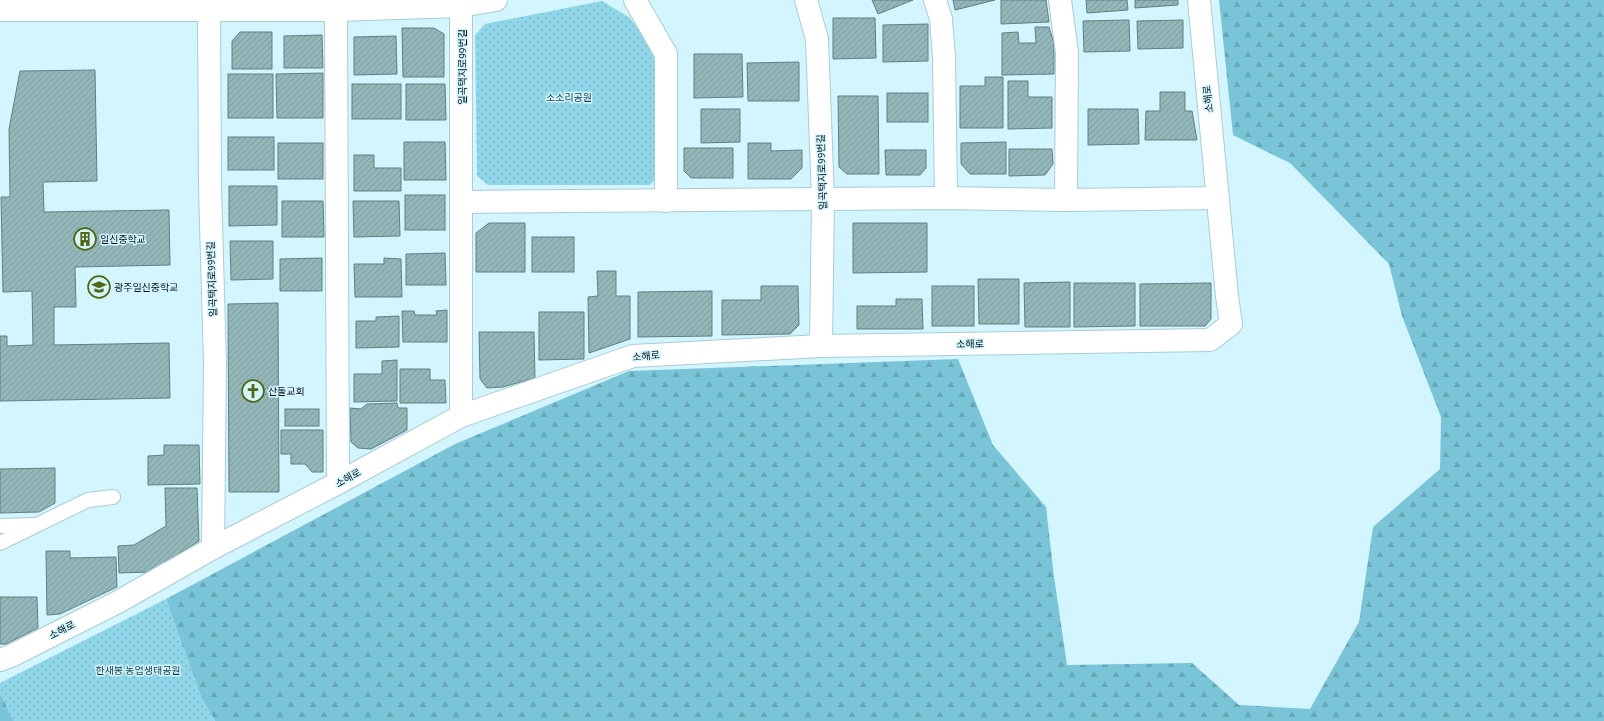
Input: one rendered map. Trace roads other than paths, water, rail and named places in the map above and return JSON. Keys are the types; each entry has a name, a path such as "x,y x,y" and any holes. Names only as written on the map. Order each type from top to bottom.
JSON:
{"street":[{"path":"0,10 92,4 209,10 336,10 496,0"},
{"path":"635,0 666,54 666,201"},
{"name":"일곡택지로99번길","path":"806,0 817,39 823,199 821,346"},
{"path":"935,0 941,19 944,57 946,198"},
{"path":"1060,0 1067,53 1066,200"},
{"name":"소해로","path":"0,660 13,655 118,602 214,548 461,416 633,356 821,346 1210,340 1231,324 1199,0"},
{"name":"일곡택지로99번길","path":"461,3 461,416"},
{"name":"일곡택지로99번길","path":"209,10 210,188 215,363 214,548"},
{"path":"336,10 338,483"},
{"path":"462,202 946,198 1066,200 1218,198"}],"lane":[{"path":"0,543 88,500 113,497"},
{"path":"0,526 39,525"}],"place":[{"name":"일신중학교","path":"85,239"},
{"name":"광주일신중학교","path":"99,287"},
{"name":"산돌교회","path":"253,391"}],"park label":[{"name":"소소리공원","path":"569,97"},
{"name":"한새봉 농업생태공원","path":"138,670"}]}
